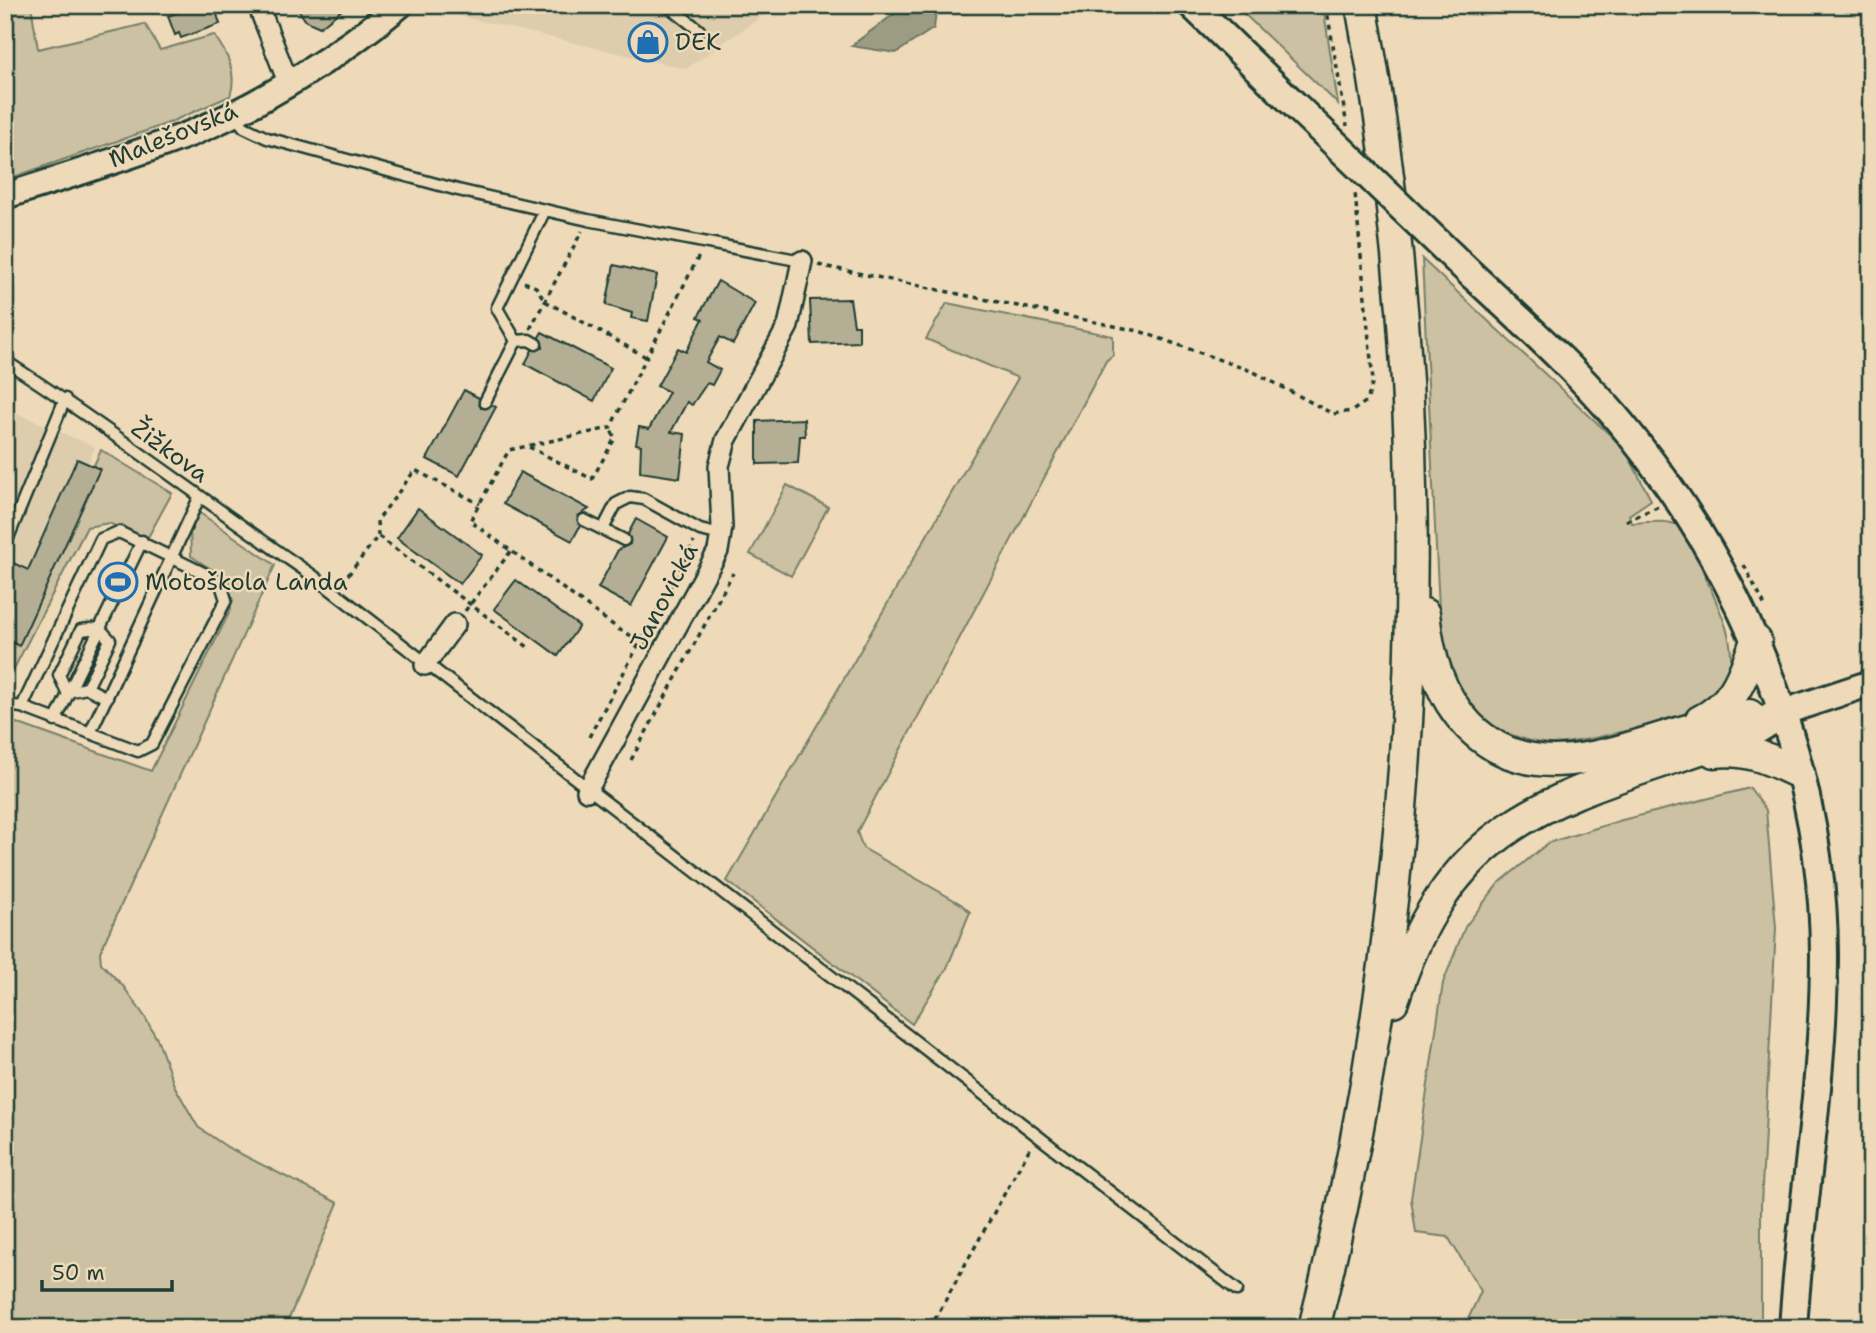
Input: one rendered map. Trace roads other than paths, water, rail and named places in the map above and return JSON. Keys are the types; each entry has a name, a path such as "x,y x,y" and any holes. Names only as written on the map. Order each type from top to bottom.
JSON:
{"main road":[{"path":"1192,5 1472,275 1636,440 1710,548 1756,641 1799,774 1818,870 1824,952 1821,1049 1793,1328"},
{"path":"1314,1328 1367,1085 1392,905 1406,734 1410,496 1406,383 1393,221 1361,5"},
{"path":"1410,496 1433,664 1452,706 1482,739 1517,757 1553,762 1597,758 1682,744 1738,750 1770,759 1799,774"},
{"path":"1682,744 1731,699 1756,641"},
{"path":"1367,1085 1407,959 1436,902 1456,874 1494,838 1545,805 1750,714 1781,713"}],"street":[{"path":"258,5 288,82"},
{"name":"Malešovská","path":"5,196 145,150 234,114 288,82 400,5"},
{"name":"Janovická","path":"587,790 718,551 721,535 719,466 726,440 788,326 802,261"},
{"path":"425,665 455,624"},
{"path":"1781,713 1871,683"}],"lane":[{"path":"667,5 699,30"},
{"path":"234,114 244,127 267,138 545,210 802,261"},
{"path":"516,341 497,309 545,210"},
{"path":"516,341 532,342"},
{"path":"485,402 516,341"},
{"name":"Žižkova","path":"5,361 65,399 199,498 312,575 1237,1290"},
{"path":"8,538 65,399"},
{"path":"603,529 616,504 630,497 644,499 700,530 721,535"},
{"path":"90,733 199,498"},
{"path":"584,520 624,540"},
{"path":"5,705 22,707 138,751 152,744 226,600 220,581 119,532 101,538 22,707"},
{"path":"55,721 142,541"},
{"path":"87,688 110,640 99,628"},
{"path":"67,692 59,675 80,630 99,628"},
{"path":"67,692 87,688 107,698"}],"place":[{"name":"DEK","path":"648,42"},
{"name":"Motoškola Landa","path":"118,582"}]}
